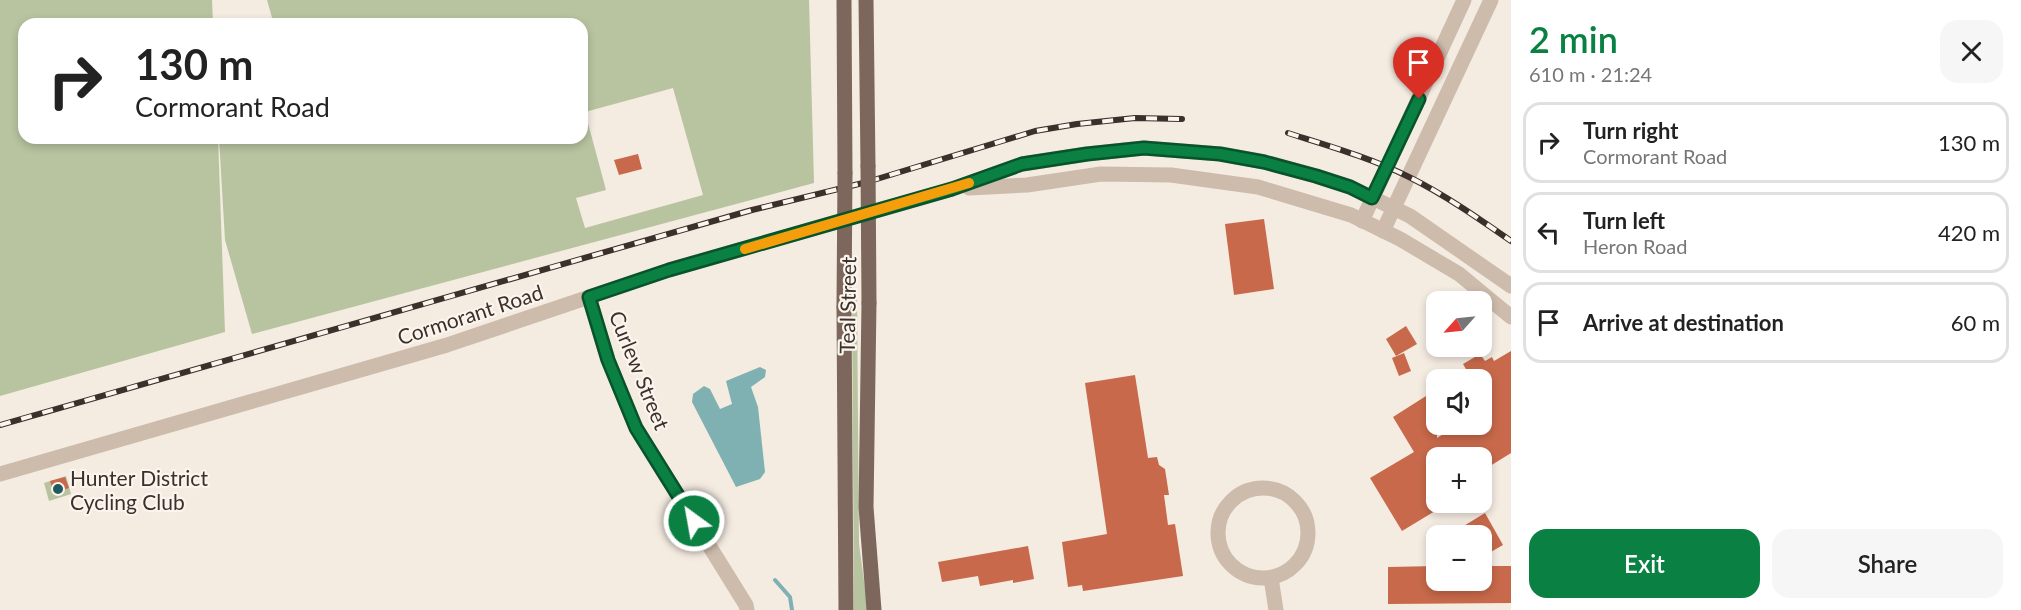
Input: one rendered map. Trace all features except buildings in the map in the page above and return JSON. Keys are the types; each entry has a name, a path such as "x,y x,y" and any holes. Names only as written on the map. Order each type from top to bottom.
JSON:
{"main road":[{"name":"Teal Street","path":"844,0 846,610"},
{"name":"Teal Street","path":"866,0 869,303 866,507 874,610"},
{"path":"867,75 874,0"}],"street":[{"path":"1362,220 1464,0"},
{"path":"1383,231 1491,0"},
{"name":"Cormorant Road","path":"0,474 425,352 669,270 952,189 1022,164 1087,154 1144,148 1220,154 1264,162 1350,187 1410,216 1511,286"},
{"name":"Cormorant Road","path":"952,189 1027,185 1101,174 1171,175 1258,187 1362,220 1459,274 1511,317"},
{"name":"Curlew Street","path":"589,297 608,360 636,428 747,610"},
{"path":"1254,489 1272,489 1288,496 1301,508 1308,525 1308,542 1301,559 1288,571 1271,578 1251,577 1237,569 1226,558 1220,543 1220,521 1227,506 1239,495 1254,489"},
{"path":"1271,578 1276,610"}],"green space":[{"path":"0,0 212,0 213,18 18,18 18,144 218,144 225,332 0,396"},
{"path":"267,0 809,0 814,183 252,334 225,240 219,144 588,144 588,123 606,190 576,198 585,228 703,195 673,88 588,111 588,18 272,18"},
{"path":"857,298 859,544 868,610 854,610 852,299"},
{"name":"Hunter District Cycling Club","path":"66,476 71,494 49,501 44,483"}],"water":[{"path":"760,367 766,370 765,377 751,387 758,407 765,472 760,479 736,487 692,402 693,394 704,386 710,389 720,409 732,404 726,381"}],"waterway":[{"path":"775,580 790,597 792,610"}],"railway":[{"path":"0,425 752,210 867,182 1035,131 1135,118 1182,119"},
{"path":"1288,133 1395,170 1448,199 1511,241"}],"slow traffic":[{"path":"745,249 969,183"}],"place":[{"name":"Hunter District Cycling Club","path":"58,489"}],"route":[{"path":"694,521 636,428 608,360 589,297 669,270 952,189 1022,164 1087,154 1144,148 1220,154 1264,162 1316,176 1350,187 1372,198 1419,99"}]}
